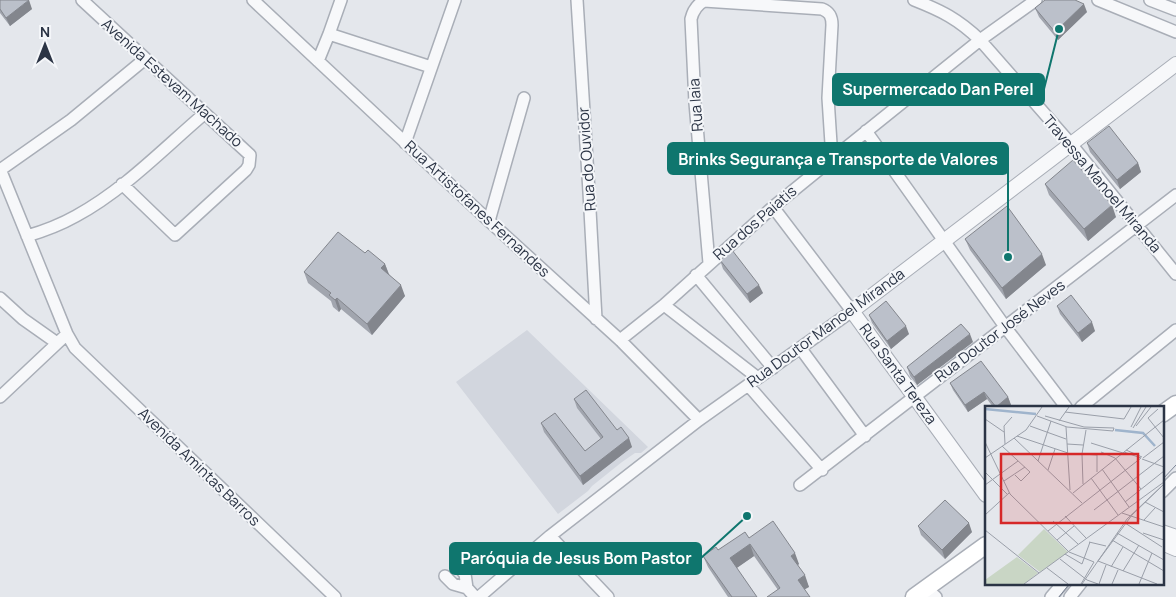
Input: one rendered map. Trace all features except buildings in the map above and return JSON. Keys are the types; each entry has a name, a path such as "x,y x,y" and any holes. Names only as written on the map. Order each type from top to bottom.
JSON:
{"main road":[{"path":"1164,413 1176,404"},
{"path":"925,594 985,546"}],"street":[{"name":"Avenida Estevam Machado","path":"82,0 204,114 247,151 250,160 246,170 174,235 122,184"},
{"name":"Rua Artistofanes Fernandes","path":"252,0 489,222 620,340 699,420"},
{"path":"318,61 330,34 341,0"},
{"path":"405,143 455,0"},
{"name":"Rua do Ouvidor","path":"576,0 596,318"},
{"name":"Travessa Manoel Miranda","path":"914,0 941,10 966,27 980,40 1070,144 1176,274"},
{"name":"Rua dos Paiatis","path":"620,340 664,305 773,207 980,40 1036,0"},
{"path":"1098,0 1176,32"},
{"path":"1150,0 1176,10"},
{"path":"698,4 704,2 822,9 829,13 832,18 828,98 832,159"},
{"name":"Rua Iaia","path":"698,4 691,19 695,103 709,263"},
{"path":"330,34 431,67"},
{"path":"0,170 71,120 146,59"},
{"name":"Rua Doutor Manoel Miranda","path":"479,597 550,536 699,420 852,311 1176,64"},
{"path":"489,222 524,98"},
{"path":"27,236 52,228 99,202 204,114"},
{"path":"866,131 1006,328 1065,406"},
{"name":"Avenida Amintas Barros","path":"0,170 67,334 75,348 334,597"},
{"name":"Rua Doutor José Neves","path":"800,485 822,470 1176,195"},
{"name":"Rua Santa Tereza","path":"773,207 915,396 985,494"},
{"path":"696,275 773,368"},
{"path":"0,298 22,318 57,344"},
{"path":"664,305 758,378"},
{"path":"1082,406 1176,330"},
{"path":"0,397 67,334"},
{"path":"801,349 864,436"},
{"path":"748,385 822,470"},
{"path":"1164,490 1176,478"},
{"path":"1164,533 1176,537"},
{"path":"550,536 608,597"},
{"path":"1164,544 1176,549"},
{"path":"457,565 465,574 471,592"},
{"path":"445,576 453,584 471,592"},
{"path":"1051,597 1062,584"},
{"path":"1070,597 1081,584"}],"shaded area":[{"path":"527,330 648,447 641,453 635,453 622,462 558,514 456,382"}],"tram line":[{"path":"1164,478 1176,465"},
{"path":"1059,597 1069,584"}],"place":[{"name":"Supermercado Dan Perel","path":"1059,29"},
{"name":"Brinks Segurança e Transporte de Valores","path":"1008,257"},
{"name":"Paróquia de Jesus Bom Pastor","path":"747,516"}]}
